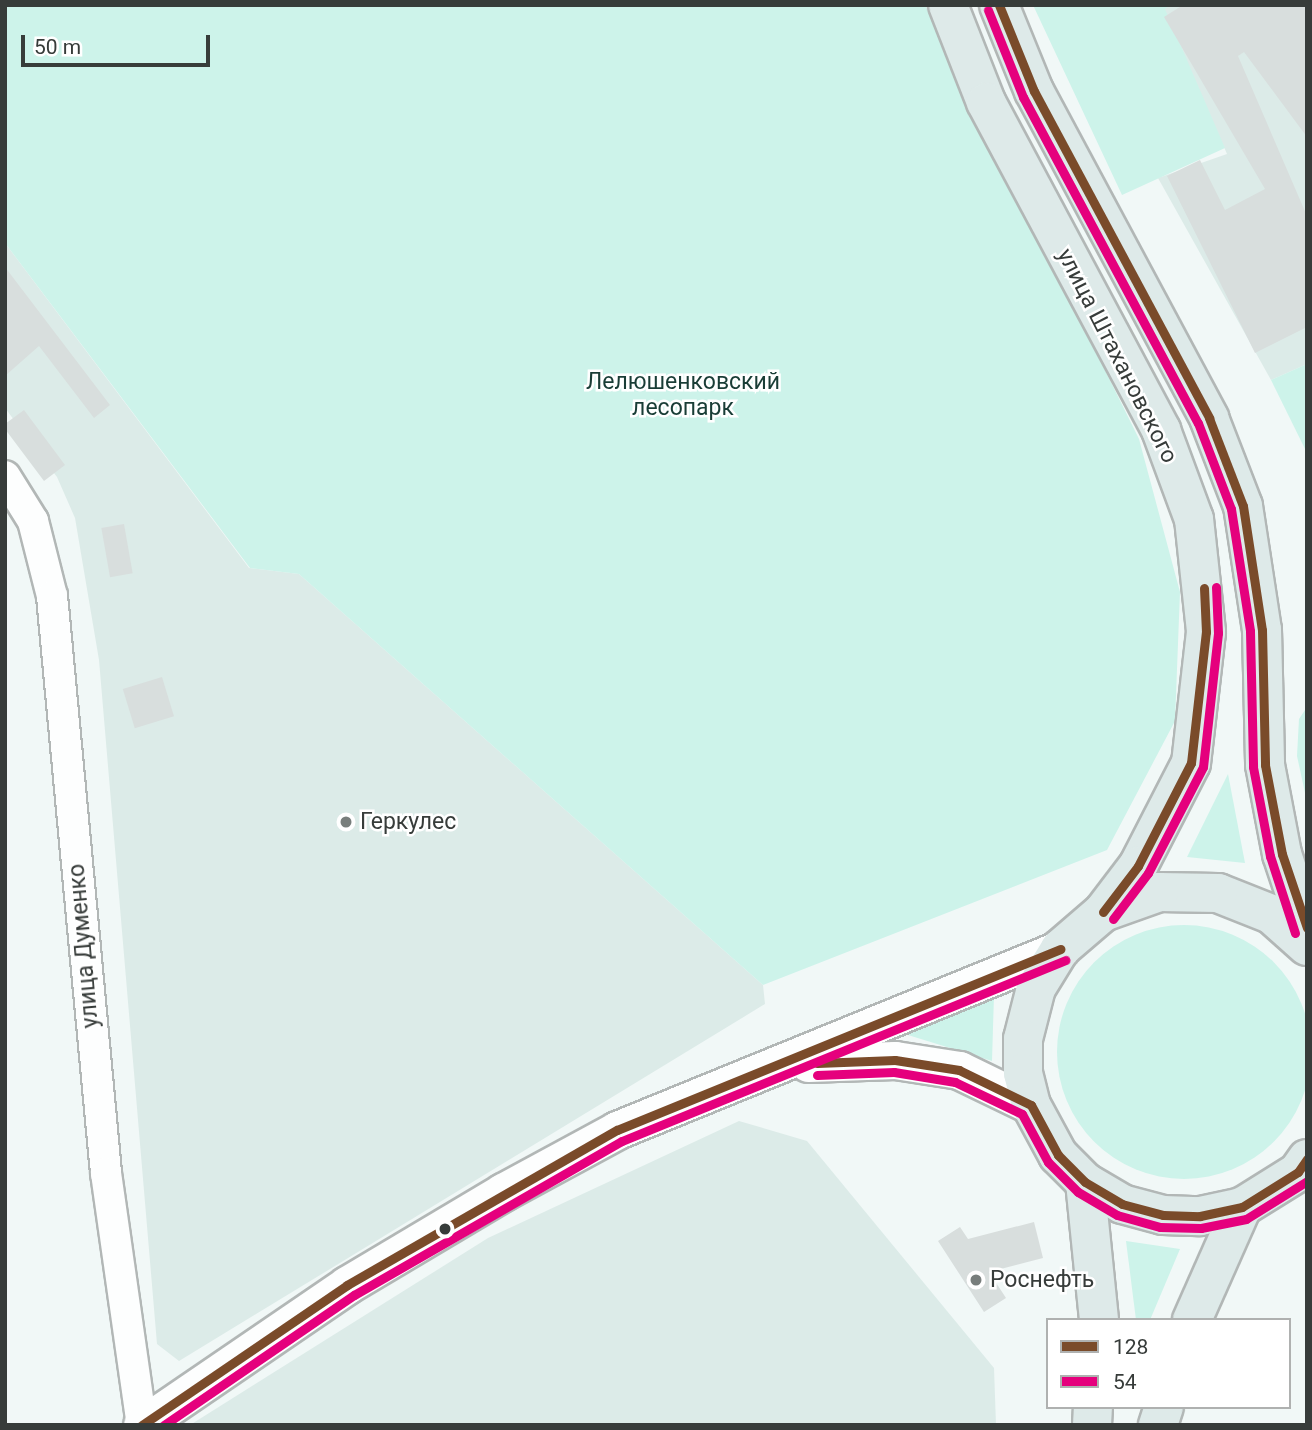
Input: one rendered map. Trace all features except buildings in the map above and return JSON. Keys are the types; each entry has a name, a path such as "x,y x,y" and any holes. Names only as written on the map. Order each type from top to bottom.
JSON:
{"main road":[{"name":"улица Штахановского","path":"948,5 986,102 1161,430 1196,531 1206,632 1191,763 1138,866 1103,912"},
{"path":"999,5 1034,91 1209,418 1243,506 1262,630 1265,765 1282,854 1307,929"},
{"path":"1304,1166 1242,1207 1200,1216 1163,1215 1122,1204 1085,1182 1058,1154 1031,1105 1023,1073 1023,1039 1036,988 1060,949 1103,912 1159,892 1218,893 1271,914 1307,946"},
{"path":"1085,1182 1099,1318"},
{"path":"1193,1318 1242,1207"}],"street":[{"name":"улица Думенко","path":"5,476 33,521 52,596 106,1173 142,1425"},
{"path":"142,1425 347,1285 502,1192 617,1130 786,1064 1060,949"},
{"path":"786,1064 895,1060 960,1070 1031,1105"}],"shaded area":[{"path":"1170,5 1307,5 1307,364 1271,380 1158,178 1227,154 1164,9"},
{"name":"Геркулес","path":"5,243 249,568 299,574 763,985 765,1004 179,1361 157,1344 99,660 75,518 57,477 5,408"},
{"path":"739,1121 807,1141 994,1368 996,1425 190,1425 488,1238"}],"green space":[{"name":"Лелюшенковский лесопарк","path":"5,5 925,5 1139,439 1180,592 1175,721 1107,850 763,985 299,574 250,568 5,243"},
{"path":"1033,5 1170,5 1165,9 1225,148 1122,195"},
{"path":"1307,364 1307,453 1271,380"},
{"path":"1307,707 1307,802 1297,756 1299,719"},
{"path":"1228,774 1245,863 1187,857"},
{"path":"1172,925 1196,925 1233,934 1255,946 1274,962 1290,981 1302,1003 1309,1027 1309,1077 1302,1101 1290,1123 1274,1142 1255,1158 1233,1170 1196,1179 1172,1179 1135,1170 1113,1158 1086,1133 1066,1101 1062,1089 1057,1064 1057,1040 1066,1003 1078,981 1103,954 1135,934 1147,930"},
{"path":"994,995 992,1061 895,1031"},
{"path":"1126,1241 1180,1249 1151,1318 1136,1318"}],"transit line":[{"name":"128","path":"999,5 1034,91 1209,418 1243,506 1262,630 1265,765 1282,854 1307,928"},
{"name":"54","path":"988,10 1023,97 1198,423 1231,509 1250,631 1253,767 1270,856 1295,933"},
{"name":"54","path":"1113,919 1148,873 1203,767 1218,633 1216,587"},
{"name":"128","path":"1103,912 1138,866 1191,763 1206,632 1204,588"},
{"name":"128","path":"142,1425 347,1285 617,1130 1060,949"},
{"name":"54","path":"164,1425 354,1295 622,1141 1065,960"},
{"name":"128","path":"817,1063 895,1060 959,1070 1031,1105 1058,1155 1085,1182 1122,1204 1163,1215 1200,1216 1242,1207 1298,1172 1307,1159"},
{"name":"54","path":"817,1075 894,1072 955,1082 1022,1114 1048,1162 1078,1192 1117,1215 1160,1227 1201,1228 1246,1219 1307,1181"}],"place":[{"name":"Геркулес","path":"346,822"},
{"name":"Роснефть","path":"976,1280"}]}
